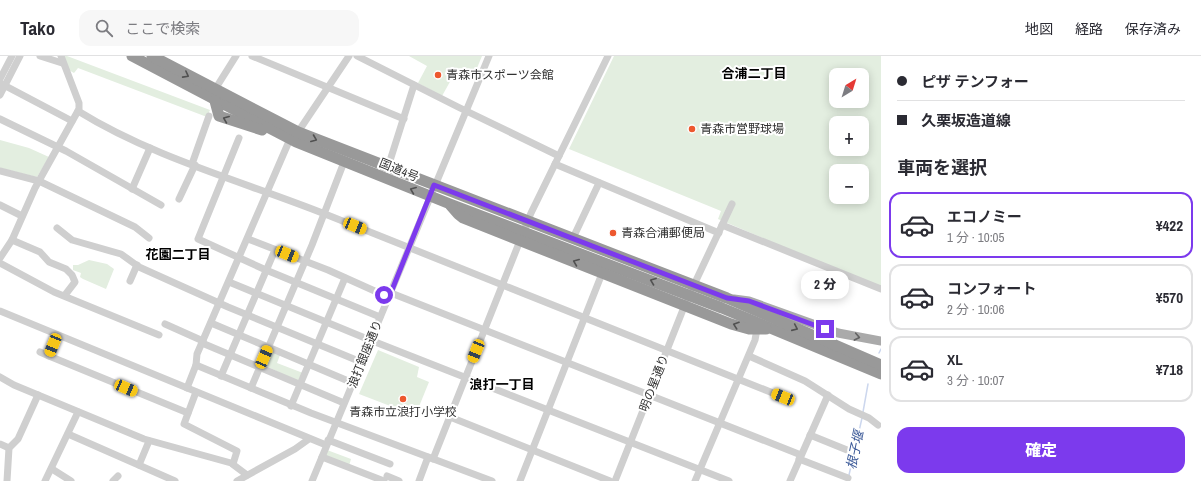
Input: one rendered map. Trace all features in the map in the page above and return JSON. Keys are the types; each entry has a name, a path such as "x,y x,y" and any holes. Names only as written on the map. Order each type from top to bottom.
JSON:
{"highway":[{"name":"国道4号","path":"132,56 344,162 450,204 459,216 524,231 573,238 689,295"},
{"name":"国道4号","path":"152,56 213,96 276,132 294,136 434,185 524,231"},
{"path":"524,231 604,268 689,295 881,374"},
{"path":"689,295 727,298 881,365"},
{"path":"689,295 741,327 774,330"}],"main road":[{"path":"727,298 749,301 838,333 881,341"}],"street":[{"path":"0,78 12,56"},
{"path":"0,95 2,84 20,56"},
{"path":"0,258 3,248 12,240 38,181 78,111 79,103 61,59 40,56"},
{"path":"213,96 236,56"},
{"path":"252,56 404,119"},
{"path":"187,388 196,365 197,354 202,342 294,136 328,88 348,56"},
{"path":"357,56 465,111 559,156"},
{"name":"浪打銀座通り","path":"312,481 489,56"},
{"path":"419,481 450,418 524,231 607,56"},
{"path":"2,84 72,121"},
{"path":"388,168 414,85"},
{"path":"78,111 111,130 150,148 324,214 783,397"},
{"path":"179,200 193,165 209,116"},
{"path":"0,119 58,147 161,205"},
{"path":"239,138 198,238 266,270 380,317"},
{"path":"132,189 150,148"},
{"path":"251,388 296,283 344,162"},
{"path":"555,164 719,233"},
{"path":"0,171 38,181 135,227 149,238"},
{"path":"573,238 599,183"},
{"name":"明の星通り","path":"615,481 689,295 732,204"},
{"path":"0,205 22,216"},
{"path":"722,225 881,289"},
{"path":"57,228 72,240 118,253 137,265 220,303 361,362"},
{"path":"248,239 567,362 720,423 848,478"},
{"path":"12,240 40,252 47,261 63,267 71,273 75,282 65,295"},
{"path":"221,376 275,250"},
{"path":"0,263 54,292 65,295 159,335"},
{"path":"130,281 137,265"},
{"path":"520,481 604,268"},
{"path":"291,406 346,278"},
{"path":"229,282 371,340 728,481"},
{"path":"0,311 309,439 327,443 390,464"},
{"path":"211,323 353,383"},
{"path":"165,324 230,355 344,403"},
{"path":"695,481 749,356 756,338 757,329"},
{"path":"49,356 57,335"},
{"path":"40,352 188,414"},
{"path":"749,356 805,381 849,409 863,415 878,425"},
{"path":"196,365 291,406 492,481"},
{"path":"0,377 38,395 149,441 214,457 233,464 247,475"},
{"path":"196,392 185,425 237,451 233,464"},
{"path":"7,481 9,448 18,439 38,395"},
{"path":"790,481 828,395"},
{"path":"45,481 78,412"},
{"path":"450,418 610,481"},
{"path":"68,434 175,481"},
{"path":"810,435 852,452"},
{"path":"237,481 296,449 309,439"},
{"path":"139,465 149,441"},
{"path":"0,444 9,448"},
{"path":"322,457 399,481"},
{"path":"52,469 71,481"}],"green space":[{"path":"63,56 67,56 210,110 207,117 78,68 74,73 67,69"},
{"name":"青森市スポーツ会館","path":"409,56 482,56 472,80 456,71 442,96 418,83 427,66"},
{"path":"614,56 881,56 881,288 718,219 721,211 569,149"},
{"path":"0,140 29,148 49,157 37,177 0,168"},
{"path":"89,260 107,264 114,269 106,289 83,279 80,277 81,273 73,270 73,265 78,265"},
{"path":"378,350 419,367 417,377 429,382 418,409 411,414 359,394"},
{"path":"272,351 280,355 277,363 303,373 299,382 266,366"},
{"path":"327,450 351,459 349,466 325,457"}],"waterway":[{"name":"根子堰","path":"879,353 881,349"},
{"name":"根子堰","path":"863,412 868,384"},
{"name":"根子堰","path":"849,475 862,418"}],"place":[{"name":"青森市スポーツ会館","path":"438,75"},
{"name":"青森市営野球場","path":"692,129"},
{"name":"青森合浦郵便局","path":"613,233"},
{"name":"青森市立浪打小学校","path":"403,399"}],"district":[{"name":"合浦二丁目","path":"754,73"},
{"name":"花園二丁目","path":"178,254"},
{"name":"浪打一丁目","path":"502,384"}],"route":[{"path":"384,295 388,297 392,290 434,185 727,298 749,301 825,329"}]}
